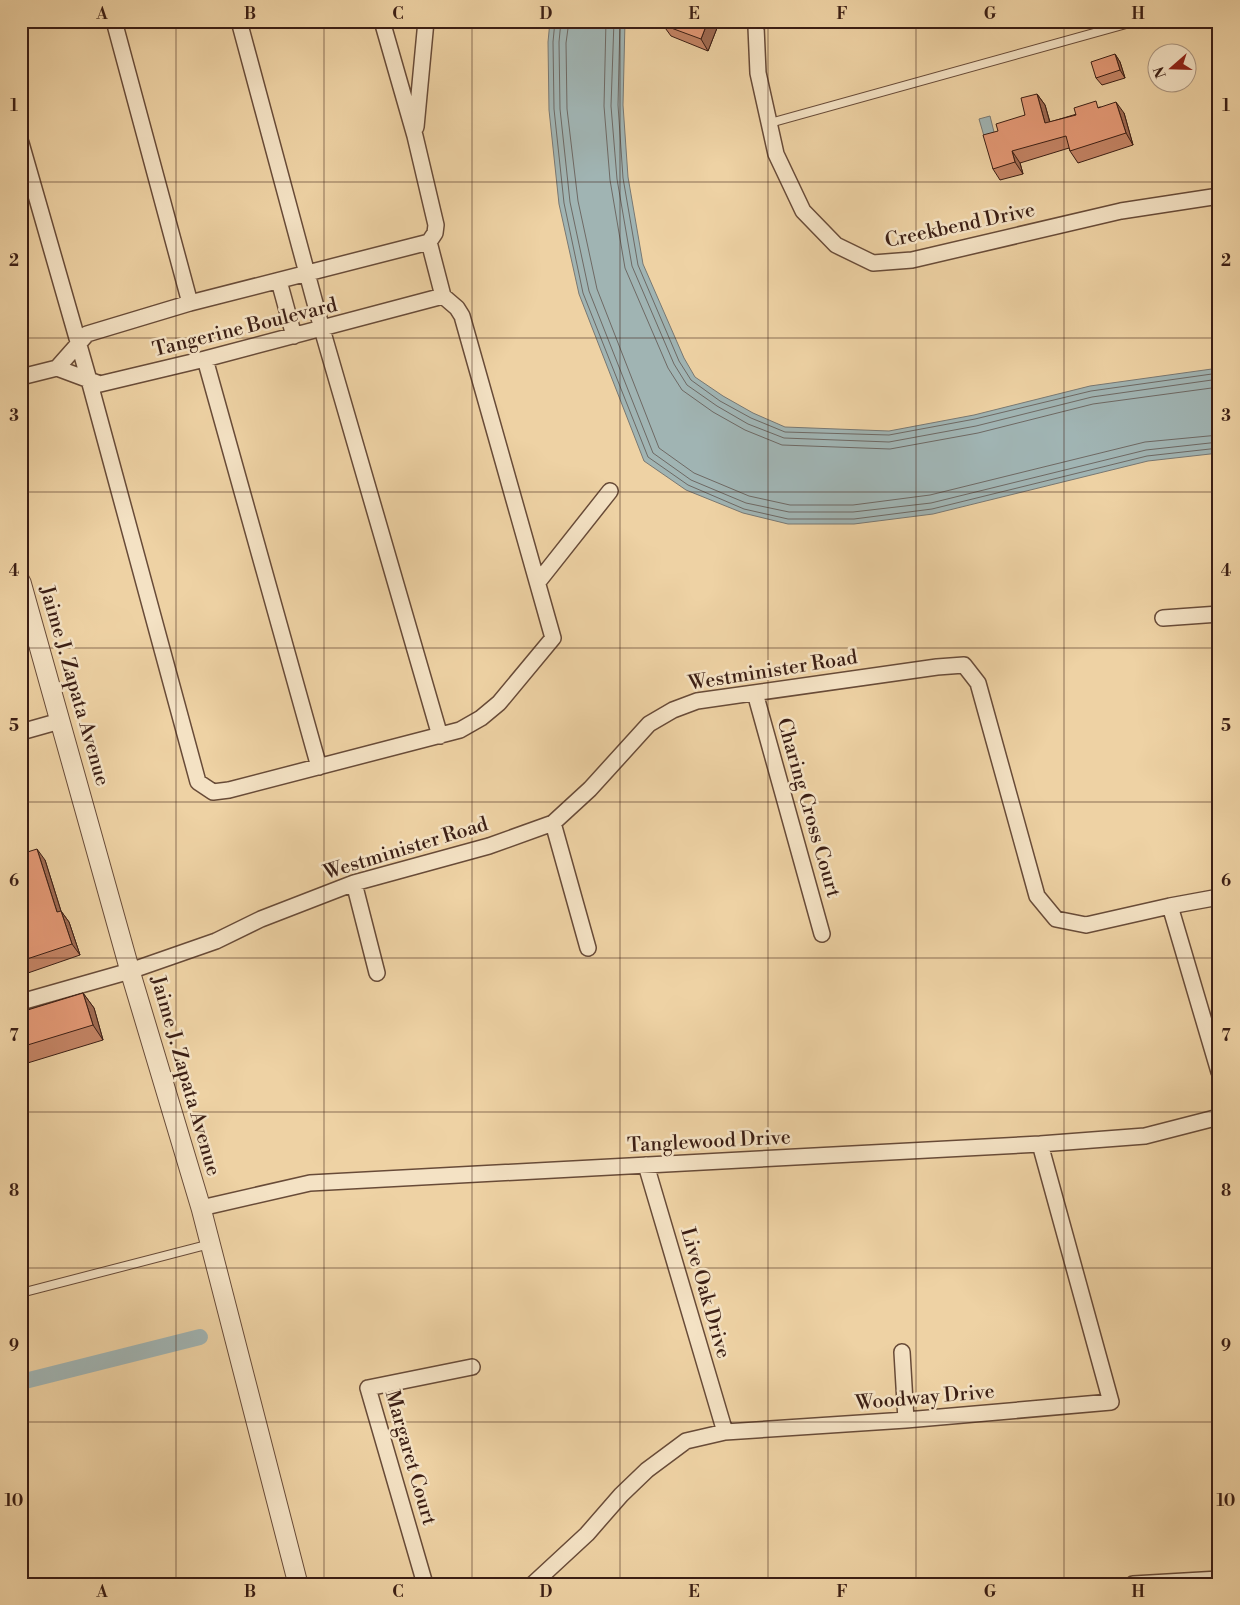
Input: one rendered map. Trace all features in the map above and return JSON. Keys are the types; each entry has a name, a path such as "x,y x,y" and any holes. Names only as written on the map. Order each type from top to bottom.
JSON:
{"street":[{"path":"114,21 190,303"},
{"path":"239,21 322,329 440,736"},
{"path":"21,143 89,380 198,782 213,792 229,790 460,730 499,703 553,638 462,316 457,308 443,296 428,242 435,234 436,225 415,136 382,21"},
{"path":"415,136 426,21"},
{"name":"Creekbend Drive","path":"760,21 756,28 758,73 776,154 802,211 836,245 873,263 912,260 1121,211 1219,196"},
{"name":"Tangerine Boulevard","path":"428,242 190,303 87,334 57,368 100,384 322,329 443,296"},
{"path":"280,281 294,336"},
{"path":"205,359 319,767"},
{"path":"21,377 57,368"},
{"path":"538,582 610,491"},
{"name":"Jaime J. Zapata Avenue","path":"21,582 130,970 210,1244 298,1584"},
{"path":"1162,618 1219,614"},
{"name":"Westminister Road","path":"21,1002 216,942 261,918 354,883 489,846 553,823 590,788 649,724 673,710 697,701 937,666 964,665 978,683 1037,896 1056,919 1086,925 1219,897"},
{"name":"Charing Cross Court","path":"755,693 822,934"},
{"path":"21,732 60,721"},
{"path":"553,823 588,948"},
{"path":"354,883 377,973"},
{"path":"1170,906 1219,1072"},
{"name":"Tanglewood Drive","path":"200,1208 310,1183 1040,1144 1145,1136 1219,1117"},
{"name":"Woodway Drive","path":"533,1584 587,1534 621,1495 647,1470 686,1441 725,1432 906,1420 1111,1402 1040,1144"},
{"name":"Live Oak Drive","path":"646,1165 725,1432"},
{"path":"902,1352 906,1420"},
{"name":"Margaret Court","path":"425,1584 368,1388 472,1367"},
{"path":"1133,1584 1219,1579"}],"lane":[{"path":"770,123 1137,21"},
{"path":"21,1293 210,1244"}],"water":[{"path":"550,21 625,21 623,105 628,177 643,264 684,358 695,377 723,396 753,413 785,427 889,431 974,415 1090,386 1219,368 1219,453 1148,461 933,514 854,524 788,524 743,513 686,490 644,461 579,294 559,204 549,110 548,42"},
{"path":"990,116 996,140 986,143 979,119"}],"building":[{"path":"664,21 708,21 701,39 663,25"},
{"path":"1115,54 1120,70 1096,78 1091,62"},
{"path":"1037,94 1045,123 1076,115 1074,108 1096,101 1098,108 1116,102 1126,133 1070,151 1066,136 1012,151 1015,162 993,169 983,135 998,131 996,124 1025,115 1021,98"},
{"path":"37,849 57,912 61,911 72,944 21,961 21,854"},
{"path":"83,993 93,1025 21,1047 21,1012"}],"waterway":[{"path":"21,1382 200,1337"}]}
